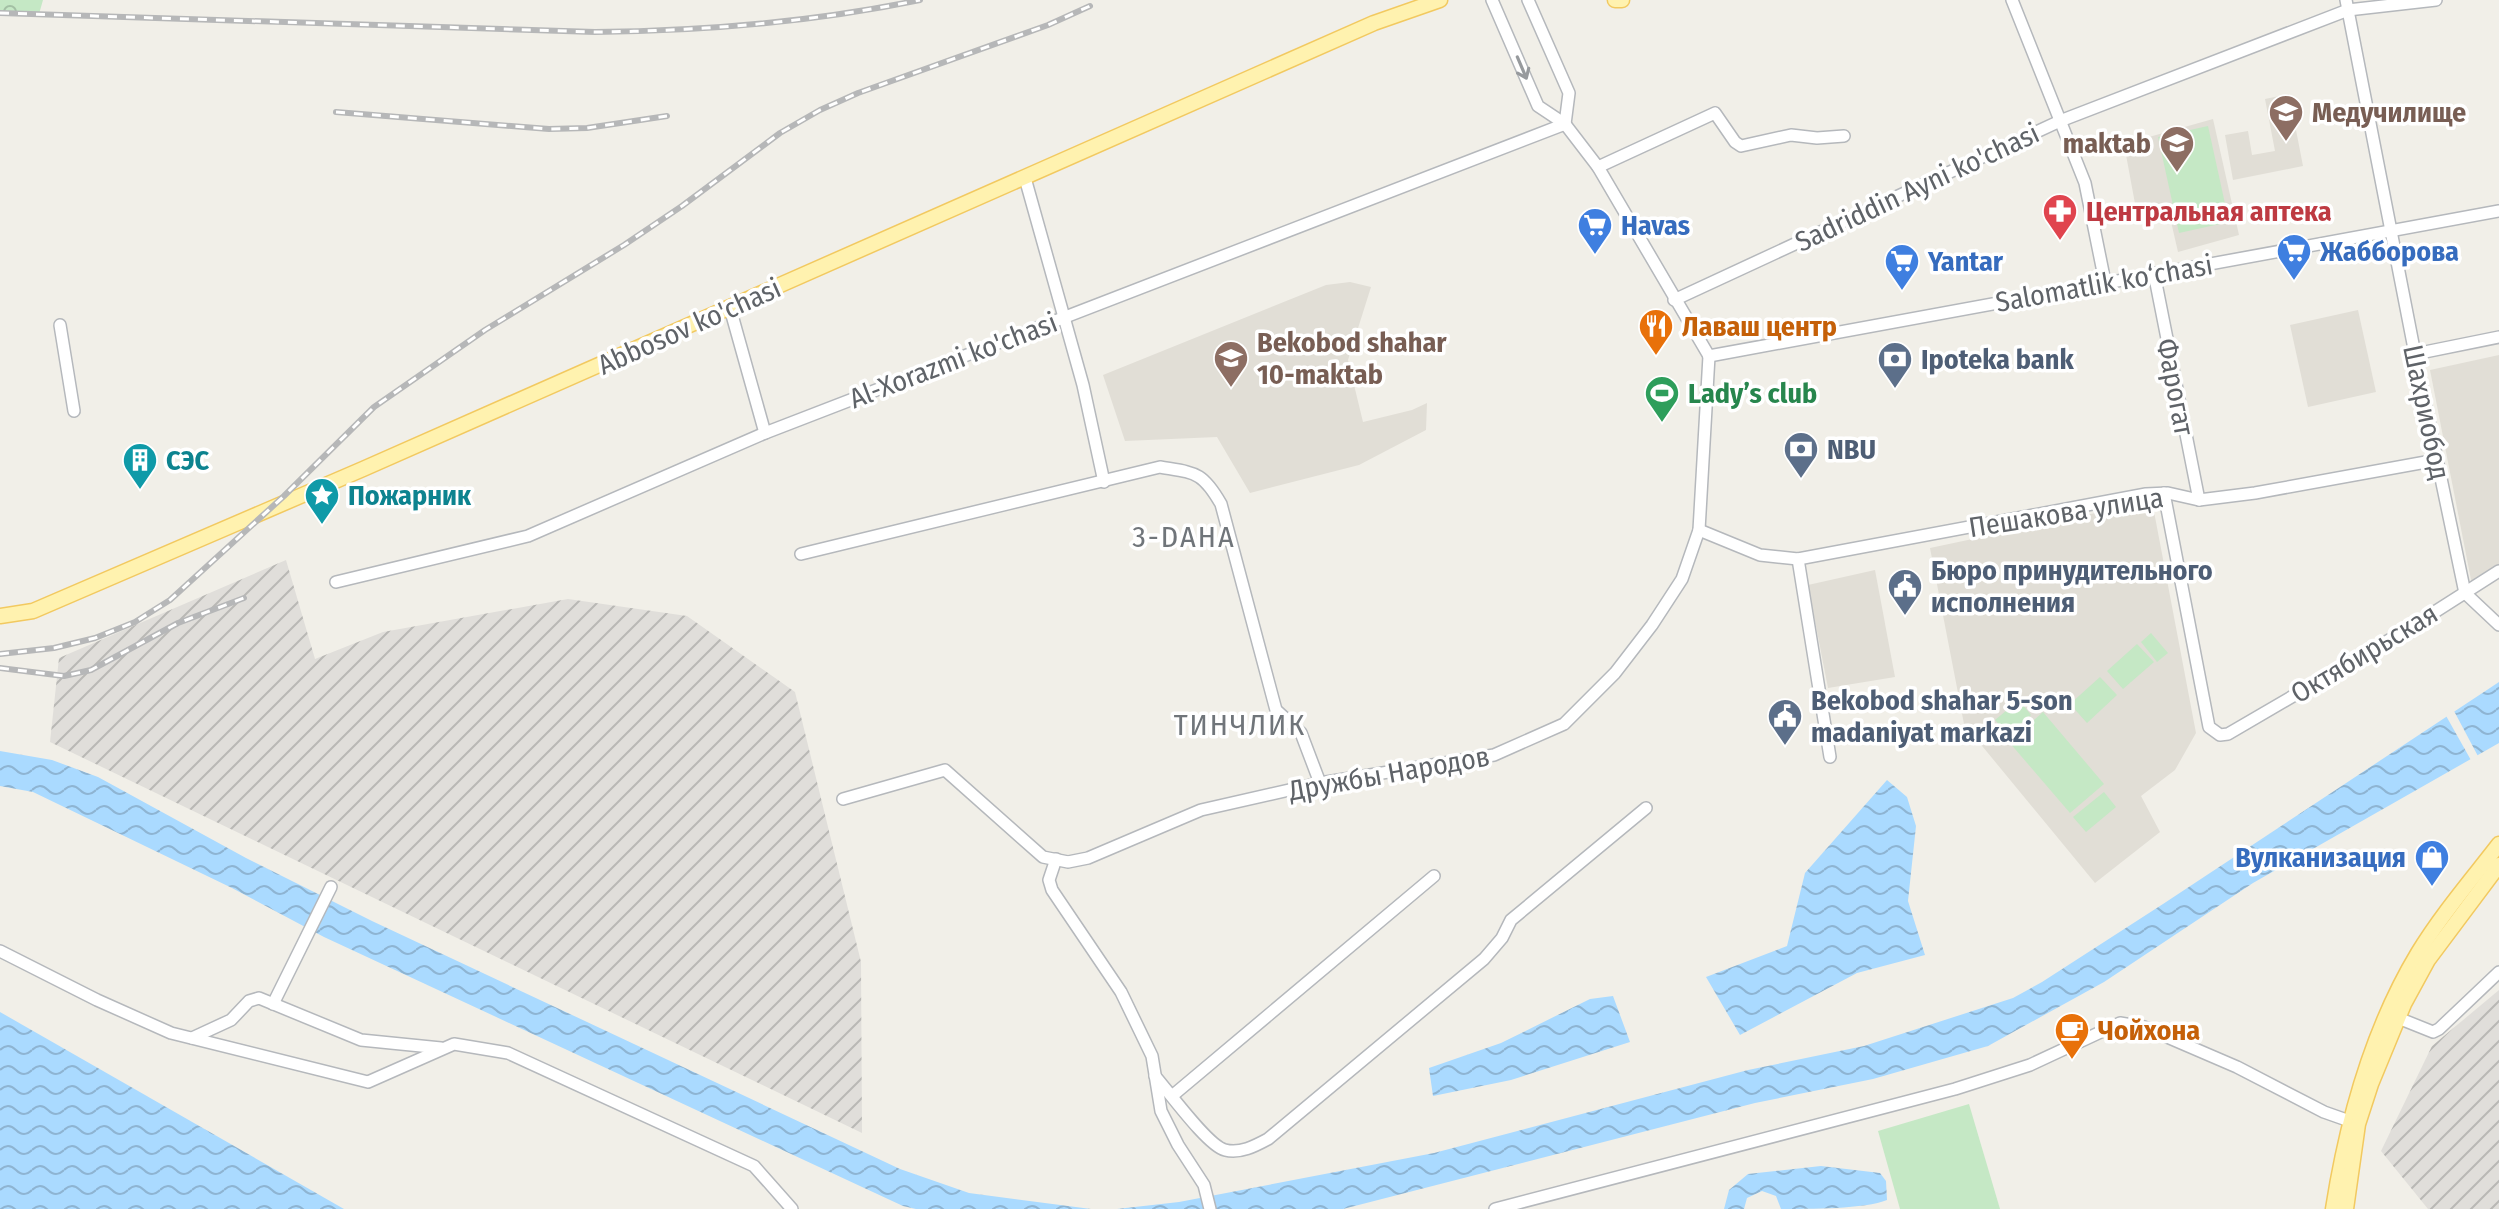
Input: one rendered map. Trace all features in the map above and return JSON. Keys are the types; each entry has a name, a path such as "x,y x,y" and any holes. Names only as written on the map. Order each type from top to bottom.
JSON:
{"main road":[{"name":"Abbosov ko'chasi","path":"1374,23 1402,0"},
{"name":"Abbosov ko'chasi","path":"0,616 33,611 363,469 1374,23 1440,0"},
{"path":"1615,0 1622,0"},
{"path":"2333,1209 2380,1027 2418,952 2499,844"},
{"path":"2346,1209 2354,1123 2398,1018 2428,960 2499,865"}],"street":[{"path":"1492,0 1538,106 1565,124 1598,167 1709,356"},
{"path":"1528,0 1569,93 1565,124"},
{"path":"2012,0 2092,205 2105,282"},
{"name":"Sadriddin Ayni ko'chasi","path":"1674,300 2060,121 2347,5 2436,0"},
{"name":"Шахриобод","path":"2347,5 2465,593"},
{"path":"1598,167 1715,113 1741,146 1791,135 1817,138 1844,136"},
{"name":"Al-Xorazmi ko'chasi","path":"336,582 528,536 765,433 1565,124"},
{"path":"1025,178 1083,385 1104,482"},
{"name":"Salomatlik ko‘chasi","path":"1709,356 2499,211"},
{"name":"Фарогат","path":"2154,273 2199,500"},
{"path":"730,308 765,433"},
{"path":"60,325 74,411"},
{"path":"2415,354 2499,337"},
{"name":"Дружбы Народов","path":"1056,859 1068,862 1088,858 1201,810 1320,783 1494,755 1564,724 1615,673 1682,579 1699,530 1709,356"},
{"name":"Пешакова улица","path":"1699,530 1760,555 1798,559 2146,494 2164,493 2199,500 2437,460"},
{"path":"801,554 1160,467 1195,473 1210,485 1221,504 1276,710 1301,733 1320,783"},
{"name":"Октябирьская","path":"2164,493 2209,727 2220,735 2228,734 2499,571"},
{"path":"1798,559 1830,757"},
{"path":"2465,593 2499,625"},
{"path":"843,799 945,770 1043,857 1056,859 1049,880 1052,890 1121,992 1152,1056 1161,1111 1204,1185 1210,1209"},
{"path":"1155,1076 1222,1150 1240,1151 1268,1139 1484,959 1496,947 1511,920 1646,808"},
{"path":"1172,1096 1434,876"},
{"path":"273,1004 331,887"},
{"path":"0,951 171,1033 368,1082 454,1044 508,1053 754,1166 792,1209"},
{"path":"2398,1018 2433,1032 2499,972"},
{"path":"191,1039 231,1020 249,1001 259,998 361,1040 443,1048"},
{"path":"1495,1209 1955,1089 2030,1065 2120,1023 2144,1027 2237,1067 2324,1112 2354,1123"}],"shaded area":[{"name":"Медучилище","path":"2289,94 2303,166 2233,180 2225,135 2248,131 2252,155 2275,151 2265,99"},
{"name":"maktab","path":"2213,119 2239,235 2178,252 2167,204 2136,209 2124,144"},
{"name":"Bekobod shahar 10-maktab","path":"1350,282 1371,287 1348,360 1363,422 1412,410 1427,403 1426,430 1359,465 1250,493 1217,437 1125,441 1103,375 1326,285"},
{"path":"2358,310 2376,392 2308,407 2290,325"},
{"path":"2499,355 2499,575 2473,590 2430,370"},
{"path":"2152,501 2196,733 2175,770 2141,796 2160,832 2095,883 1964,724 1930,548"},
{"path":"286,560 315,659 383,632 568,599 687,616 795,692 861,962 862,1133 50,742 59,658"},
{"path":"1875,570 1895,677 1828,688 1808,585"},
{"path":"2499,990 2499,1209 2428,1209 2381,1151 2432,1046"}],"green space":[{"path":"0,0 43,0 39,14 0,13"},
{"path":"2208,126 2229,222 2179,233 2158,137"},
{"path":"2151,633 2168,653 2157,662 2141,642"},
{"path":"2137,644 2154,662 2123,689 2107,671"},
{"path":"2100,677 2117,695 2087,723 2070,704"},
{"path":"2019,700 2031,715 2008,735 1995,720"},
{"path":"2043,712 2104,784 2070,813 2009,742"},
{"path":"2104,792 2116,807 2086,832 2073,817"},
{"path":"1969,1104 2000,1209 1900,1209 1878,1131"}],"water":[{"path":"2499,682 2499,743 2253,883 2104,982 1988,1046 1873,1079 1755,1103 1343,1209 1117,1209 1179,1202 1434,1153 1748,1070 1864,1046 2013,998 2163,904"},
{"path":"0,751 52,760 98,777 246,858 372,921 900,1169 969,1193 1091,1209 916,1209 903,1206 324,937 232,888 33,792 0,786"},
{"path":"1887,780 1907,797 1916,826 1908,901 1925,955 1857,973 1740,1035 1706,977 1787,946 1805,873"},
{"path":"1613,996 1630,1042 1511,1080 1433,1096 1429,1068 1501,1043 1590,999"},
{"path":"0,1012 344,1209 0,1209"},
{"path":"1821,1166 1880,1173 1886,1181 1887,1200 1851,1207 1781,1209 1776,1196 1762,1191 1747,1198 1744,1209 1724,1209 1729,1190 1748,1174"}],"pier":[{"path":"2454,711 2479,758 2472,762 2445,714"}],"railway":[{"path":"0,13 595,32 758,24 920,0"},
{"path":"0,654 54,648 95,638 135,622 170,600 284,496 374,407 485,330 682,206 780,133 858,93 1048,25 1090,6"},
{"path":"336,112 549,129 587,128 667,116"},
{"path":"0,668 64,676 91,670 178,623 244,598"}],"place":[{"name":"Медучилище","path":"2286,143"},
{"name":"maktab","path":"2177,174"},
{"name":"Центральная аптека","path":"2060,242"},
{"name":"Havas","path":"1595,256"},
{"name":"Жабборова","path":"2294,282"},
{"name":"Yantar","path":"1902,292"},
{"name":"Лаваш центр","path":"1656,357"},
{"name":"Bekobod shahar 10-maktab","path":"1231,389"},
{"name":"Ipoteka bank","path":"1895,390"},
{"name":"Lady’s club","path":"1662,424"},
{"name":"NBU","path":"1801,480"},
{"name":"СЭС","path":"140,491"},
{"name":"Пожарник","path":"322,526"},
{"name":"Бюро принудительного исполнения","path":"1905,617"},
{"name":"Bekobod shahar 5-son madaniyat markazi","path":"1785,747"},
{"name":"Вулканизация","path":"2432,888"},
{"name":"Чойхона","path":"2072,1061"}],"district":[{"name":"3-DAHA","path":"1184,537"},
{"name":"ТИНЧЛИК","path":"1240,725"}]}
